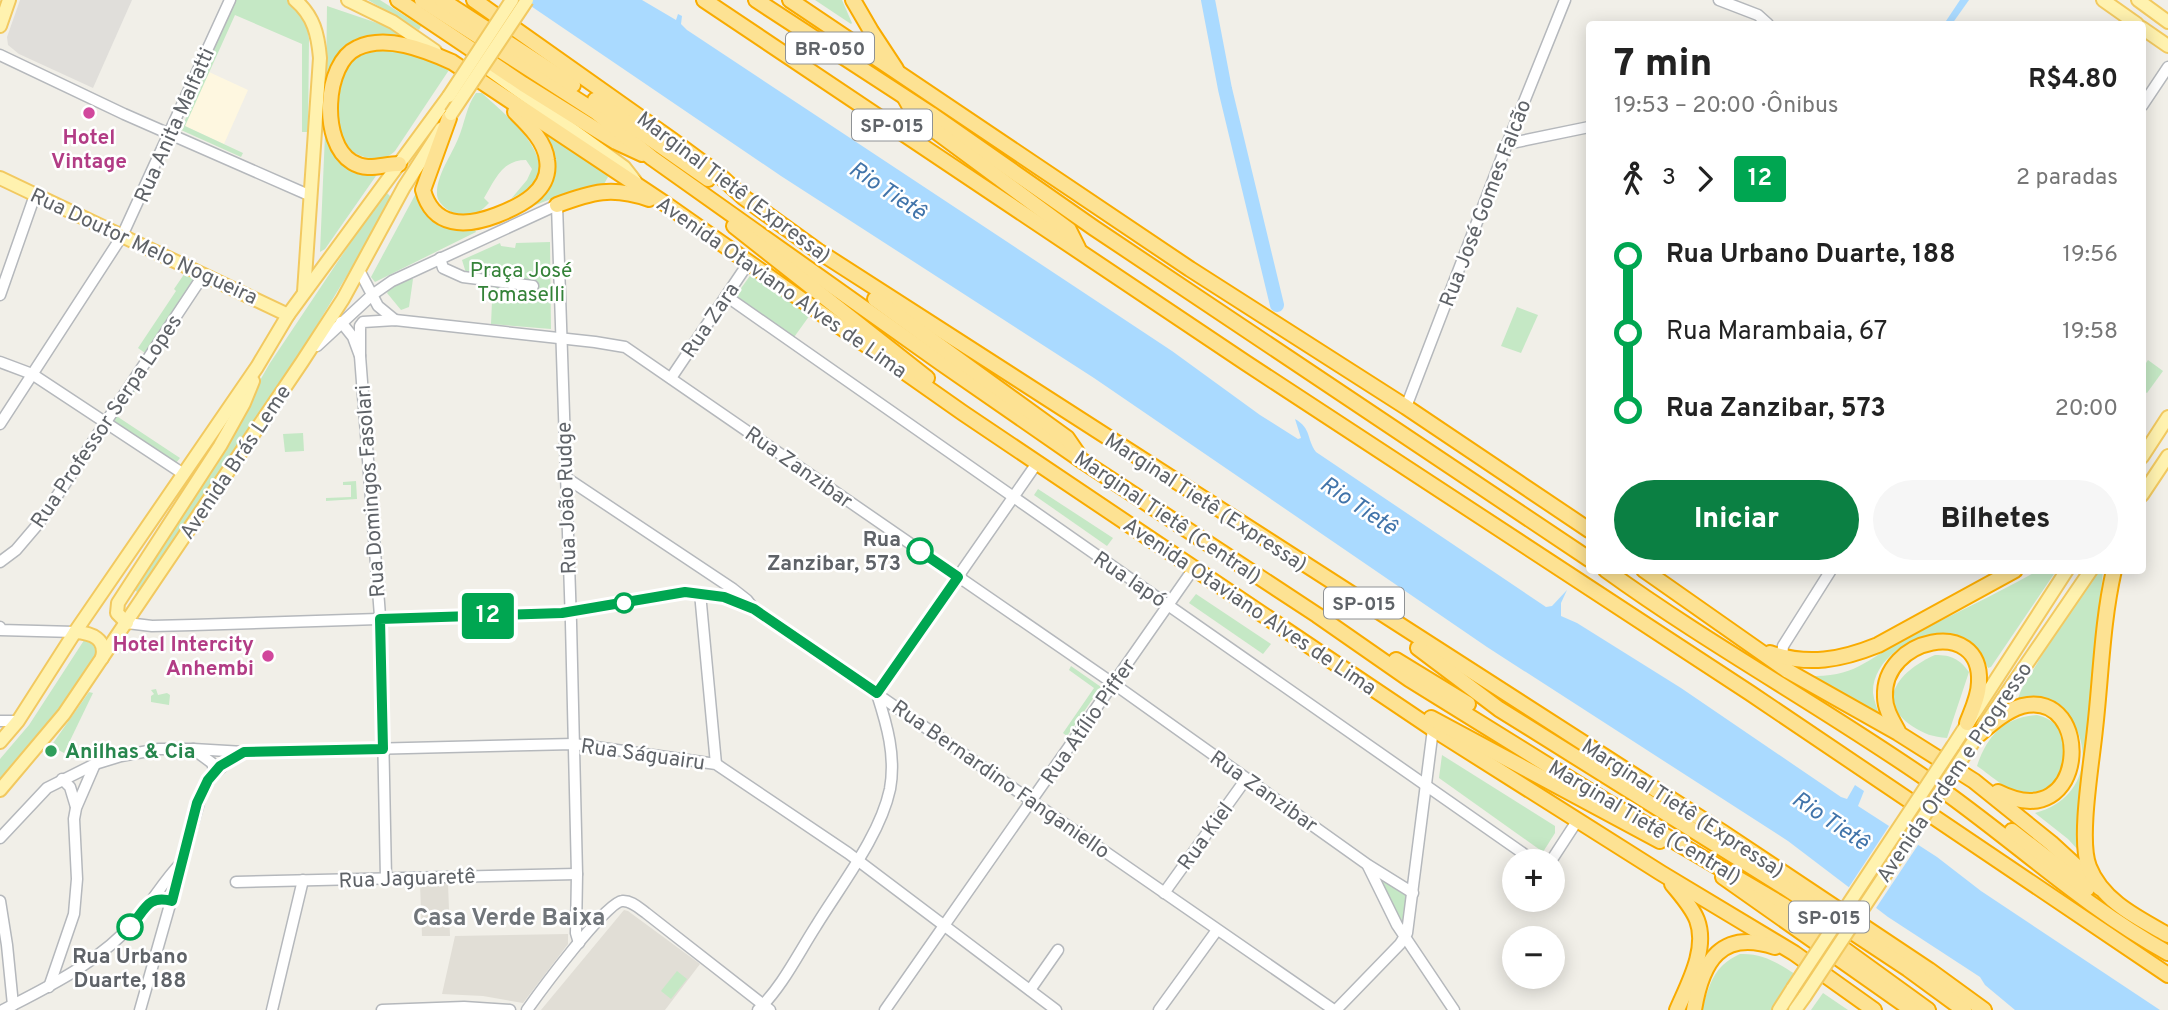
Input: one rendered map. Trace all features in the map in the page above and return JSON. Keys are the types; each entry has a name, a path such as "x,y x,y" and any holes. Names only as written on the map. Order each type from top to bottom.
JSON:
{"highway":[{"path":"398,0 523,84 616,142 652,158"},
{"name":"Marginal Tietê (Central)","path":"422,0 596,112 652,158 941,363 1409,680 1783,905 1928,1010"},
{"name":"SP-015","path":"442,0 616,114 721,187 743,197"},
{"name":"Marginal Tietê (Expressa)","path":"474,0 672,140 718,174 743,197 818,251 1744,847 1984,1010"},
{"name":"SP-015","path":"704,0 1246,363 1750,693 2168,975"},
{"name":"BR-050","path":"755,0 904,96"},
{"path":"790,0 1190,269 1406,407 1586,528"},
{"path":"853,0 870,31 904,78"},
{"path":"399,164 365,167 353,163 339,149 331,130 333,82 338,66 346,55 357,48 383,43 415,49 452,62 488,87 515,112 543,146 547,173 543,183 528,201 479,222 465,224 451,222 432,208 425,199 424,183 450,116"},
{"name":"Avenida Otaviano Alves de Lima","path":"488,87 638,185 963,413 1433,729 1577,821 1794,953 1874,1010"},
{"path":"904,96 915,116 1069,230 1079,249"},
{"path":"904,96 1128,252 1586,557"},
{"path":"557,205 584,195 610,191 630,193 667,205"},
{"path":"707,196 723,217 925,377 963,413"},
{"path":"818,251 836,270 1067,438 1084,462"},
{"path":"1611,574 1662,611 1879,747 1977,813 2099,911 2168,953"},
{"path":"1650,574 1753,648 1974,781 2051,843 2122,907 2168,935"},
{"path":"1753,648 1782,657 1825,661 1859,653 2008,574"},
{"path":"2100,888 2089,867 2085,839 2107,607 2113,574"},
{"name":"SP-015","path":"1387,618 1399,634 1499,709 1691,827 1909,969 1965,1010"},
{"path":"1898,733 1884,699 1889,676 1903,656 1932,641 1945,640 1957,644 1972,656 1979,671 1979,682 1967,723"},
{"path":"1356,643 1400,662 1637,809 1679,828 1691,827"},
{"path":"1395,702 1459,733 1722,877 1912,1010"},
{"path":"1974,781 2017,799 2046,797 2057,791 2066,780 2071,746 2069,728 2063,719 2053,710 2033,705 2022,706 2010,712 1977,736"},
{"path":"1977,813 1994,817 2108,904 2122,907"},
{"path":"1661,873 1689,906 1697,920 1700,933 1696,961 1677,1010"},
{"path":"1694,1010 1704,975 1719,950 1746,940 1794,953"},
{"path":"2141,957 2158,958 2168,964"},
{"path":"1840,985 1857,1010"}],"main road":[{"path":"0,26 9,0"},
{"path":"295,0 307,10 314,24 320,58 304,293"},
{"path":"348,0 393,22 452,62"},
{"path":"387,0 530,97 624,167 638,185"},
{"name":"Avenida Brás Leme","path":"0,742 18,722 182,473 257,367 288,315 449,96 512,0"},
{"name":"Avenida Brás Leme","path":"0,790 64,714 99,665 302,362 359,270 404,187 527,0"},
{"path":"2103,0 2133,21"},
{"path":"2138,0 2168,22"},
{"path":"2146,31 2168,47"},
{"name":"Rua Doutor Melo Nogueira","path":"0,178 288,315"},
{"path":"127,623 117,613 118,603 220,446 250,391 257,367"},
{"path":"2146,451 2168,417"},
{"path":"2146,489 2168,456"},
{"name":"Avenida Ordem e Progresso","path":"1779,1010 2064,574"},
{"name":"Avenida Ordem e Progresso","path":"1795,1010 2088,574"},
{"path":"75,632 86,633 101,641 104,650 99,665"}],"street":[{"name":"Rua Anita Malfatti","path":"0,424 122,236 230,0"},
{"name":"Rua José Gomes Falcão","path":"1406,407 1565,0"},
{"path":"1719,0 1758,15 1765,21"},
{"path":"0,55 170,135 311,196"},
{"path":"2146,100 2168,67"},
{"path":"1507,144 1586,128"},
{"path":"0,295 35,195"},
{"path":"302,362 341,322 392,281 557,205"},
{"name":"Rua João Rudge","path":"557,205 578,874 576,933 579,943"},
{"path":"440,258 443,268 463,277 533,286"},
{"name":"Rua Zara","path":"671,379 749,262"},
{"path":"359,270 384,312 395,320"},
{"name":"Rua Professor Serpa Lopes","path":"0,562 16,550 39,523 204,274"},
{"name":"Rua Iapó","path":"726,296 1517,849"},
{"name":"Rua Zanzibar","path":"368,321 395,320 625,347 1114,684 1368,865 1413,893"},
{"name":"Rua Domingos Fasolari","path":"368,321 363,322 360,329 360,356 380,619 386,878"},
{"name":"Rua Domingos Fasolari","path":"341,322 353,337 360,356"},
{"path":"0,362 33,374 182,473"},
{"path":"527,1010 579,943 614,904 622,901 629,902 764,1008 857,860 881,813 891,780 891,745 877,693 1037,463"},
{"name":"Rua Bernardino Fanganiello","path":"565,477 725,584 747,600 754,609 1335,1010"},
{"name":"Rua Atílio Piffer","path":"885,1010 1194,568"},
{"path":"1782,657 1783,646 1828,574"},
{"path":"700,593 725,584"},
{"path":"127,623 152,626 571,611 685,592 724,597 754,609"},
{"path":"700,593 716,764"},
{"path":"0,628 75,632"},
{"path":"0,721 18,722"},
{"path":"1335,1010 1405,937 1410,920 1433,729"},
{"name":"Rua Ságuairu","path":"0,838 38,797 62,779 95,764 149,751 193,749 244,752 574,744 716,764 857,860 1056,1010"},
{"path":"193,749 212,763 215,773"},
{"path":"140,1010 197,803 208,780 220,766 244,752"},
{"path":"49,987 74,914 77,879 74,819 95,764"},
{"path":"62,779 74,795 76,808"},
{"name":"Rua Kiel","path":"1164,893 1246,779"},
{"path":"1559,849 1577,821"},
{"path":"0,901 7,944 5,1008 49,987 97,957 136,920 182,861"},
{"name":"Rua Zanzibar","path":"1368,865 1405,937 1454,1010"},
{"name":"Rua Jaguaretê","path":"236,882 578,874"},
{"path":"272,1010 303,880"},
{"path":"150,903 158,898 172,901"},
{"path":"1159,1010 1217,930"},
{"path":"1030,990 1058,950"},
{"path":"382,1010 476,1007 510,1010"}],"shaded area":[{"path":"20,0 132,0 93,88 19,54 8,45 7,37"},
{"path":"209,72 248,90 224,144 185,126"},
{"path":"448,883 450,936 422,936 420,884"},
{"path":"624,910 700,964 665,1010 541,1010"},
{"path":"568,934 568,944 523,1003 483,996 442,994 455,936"}],"green space":[{"path":"234,0 288,0 300,10 306,22 309,39 308,132 302,132 302,44 235,15 185,126 243,153 241,157 181,130"},
{"path":"368,0 380,0 421,26 419,30"},
{"path":"815,0 842,0 852,23 851,24"},
{"path":"327,6 386,26 414,43 372,37 352,41 337,56 326,85"},
{"path":"385,47 420,57 449,70 395,151 384,158 370,158 355,153 343,142 338,107 343,79 355,57 363,51"},
{"path":"476,93 482,93 524,134 533,147 539,172 532,186 511,199 527,180 532,169 526,160 511,163 500,172 484,198 489,203 476,213 461,215 443,205 438,199 437,188"},
{"path":"535,123 605,171 608,177 604,184 577,189 533,206 547,188"},
{"path":"325,134 334,153 344,164 358,170 378,173 325,249 320,252"},
{"path":"385,191 393,199 299,355 140,594 133,589 181,501 177,497 204,455 220,441 225,441 270,363"},
{"path":"415,195 419,195 429,213 440,224 476,232 375,282 371,277"},
{"name":"Praça José Tomaselli","path":"550,242 551,329 491,324 493,279 466,273 462,260 500,243 501,246 515,248 516,243"},
{"path":"187,270 194,277 189,287 145,353 138,348"},
{"path":"752,273 810,315 792,340 734,298"},
{"path":"405,279 413,279 409,307 401,310 387,293 390,288"},
{"path":"1517,307 1538,315 1521,353 1501,346"},
{"path":"2148,360 2163,371 2147,393 2146,392"},
{"path":"139,380 141,382 118,417 180,458 176,463 115,423 114,418"},
{"path":"303,433 304,451 285,452 283,434"},
{"path":"356,481 357,499 326,501 326,498 351,497 351,485 343,485 343,482"},
{"path":"1038,489 1113,538 1107,546 1034,495"},
{"path":"2031,574 2054,574 1991,667 1988,668 1976,647 1969,641 1950,635 1935,635 1905,645 1882,665 1875,679 1873,693 1879,714 1813,676 1853,669"},
{"path":"2096,574 2103,574 2077,840 2079,851 2035,813 2059,802 2075,785 2082,765 2082,744 2074,725 2061,709 2042,700 2018,699 2050,642"},
{"path":"1196,594 1271,644 1263,654 1189,603"},
{"path":"92,628 109,641 21,761 0,780 0,759 29,725"},
{"path":"1935,655 1955,659 1969,672 1947,738 1929,735 1916,729 1900,716 1894,705 1893,695 1903,676"},
{"path":"1071,666 1101,687 1067,736 1063,733 1094,688 1069,670"},
{"path":"156,689 158,695 170,695 169,705 151,702 151,696 154,694 151,690"},
{"path":"89,692 93,693 64,753 51,746"},
{"path":"2037,715 2051,721 2062,734 2065,757 2057,779 2050,788 2040,794 2022,795 1977,766 1986,746 1998,730 2015,720"},
{"path":"1442,755 1555,826 1555,833 1545,849 1539,849 1439,778"},
{"path":"1377,876 1407,896 1403,926"},
{"path":"1740,954 1762,957 1795,974 1771,1010 1701,1010 1710,984 1718,971"},
{"path":"677,971 687,979 671,999 661,991"},
{"path":"1823,993 1848,1010 1811,1010"}],"water":[{"name":"Rio Tietê","path":"522,0 642,0 676,20 678,14 682,16 681,24 687,30 1172,351 1298,439 1301,438 1295,419 1306,430 1316,452 1546,607 1552,606 1567,590 1561,603 1561,616 1577,623 1681,688 1841,797 1847,799 1855,785 1864,791 1858,806 2160,1010 2015,1010 1985,985 1980,977 1888,917 1788,841 1487,647 1094,378 781,176"},
{"path":"1960,0 1969,0 1954,21 1946,21"}],"pier":[{"path":"1891,823 1920,842 1874,911 1847,890"}],"waterway":[{"path":"1208,0 1225,89 1277,305"}],"bus line":[{"name":"12","path":"130,927 154,900 161,898 172,901 197,803 208,780 220,766 244,752 383,749 380,619 562,613 685,592 700,593 724,597 754,609 877,693 958,577 920,551"}],"place":[{"name":"Hotel Vintage","path":"89,113"},
{"name":"Rua Zanzibar, 573","path":"920,551"},
{"name":"Hotel Intercity Anhembi","path":"268,656"},
{"name":"Anilhas & Cia","path":"51,751"},
{"name":"Rua Urbano Duarte, 188","path":"130,927"}],"district":[{"name":"Casa Verde Baixa","path":"509,917"}]}
